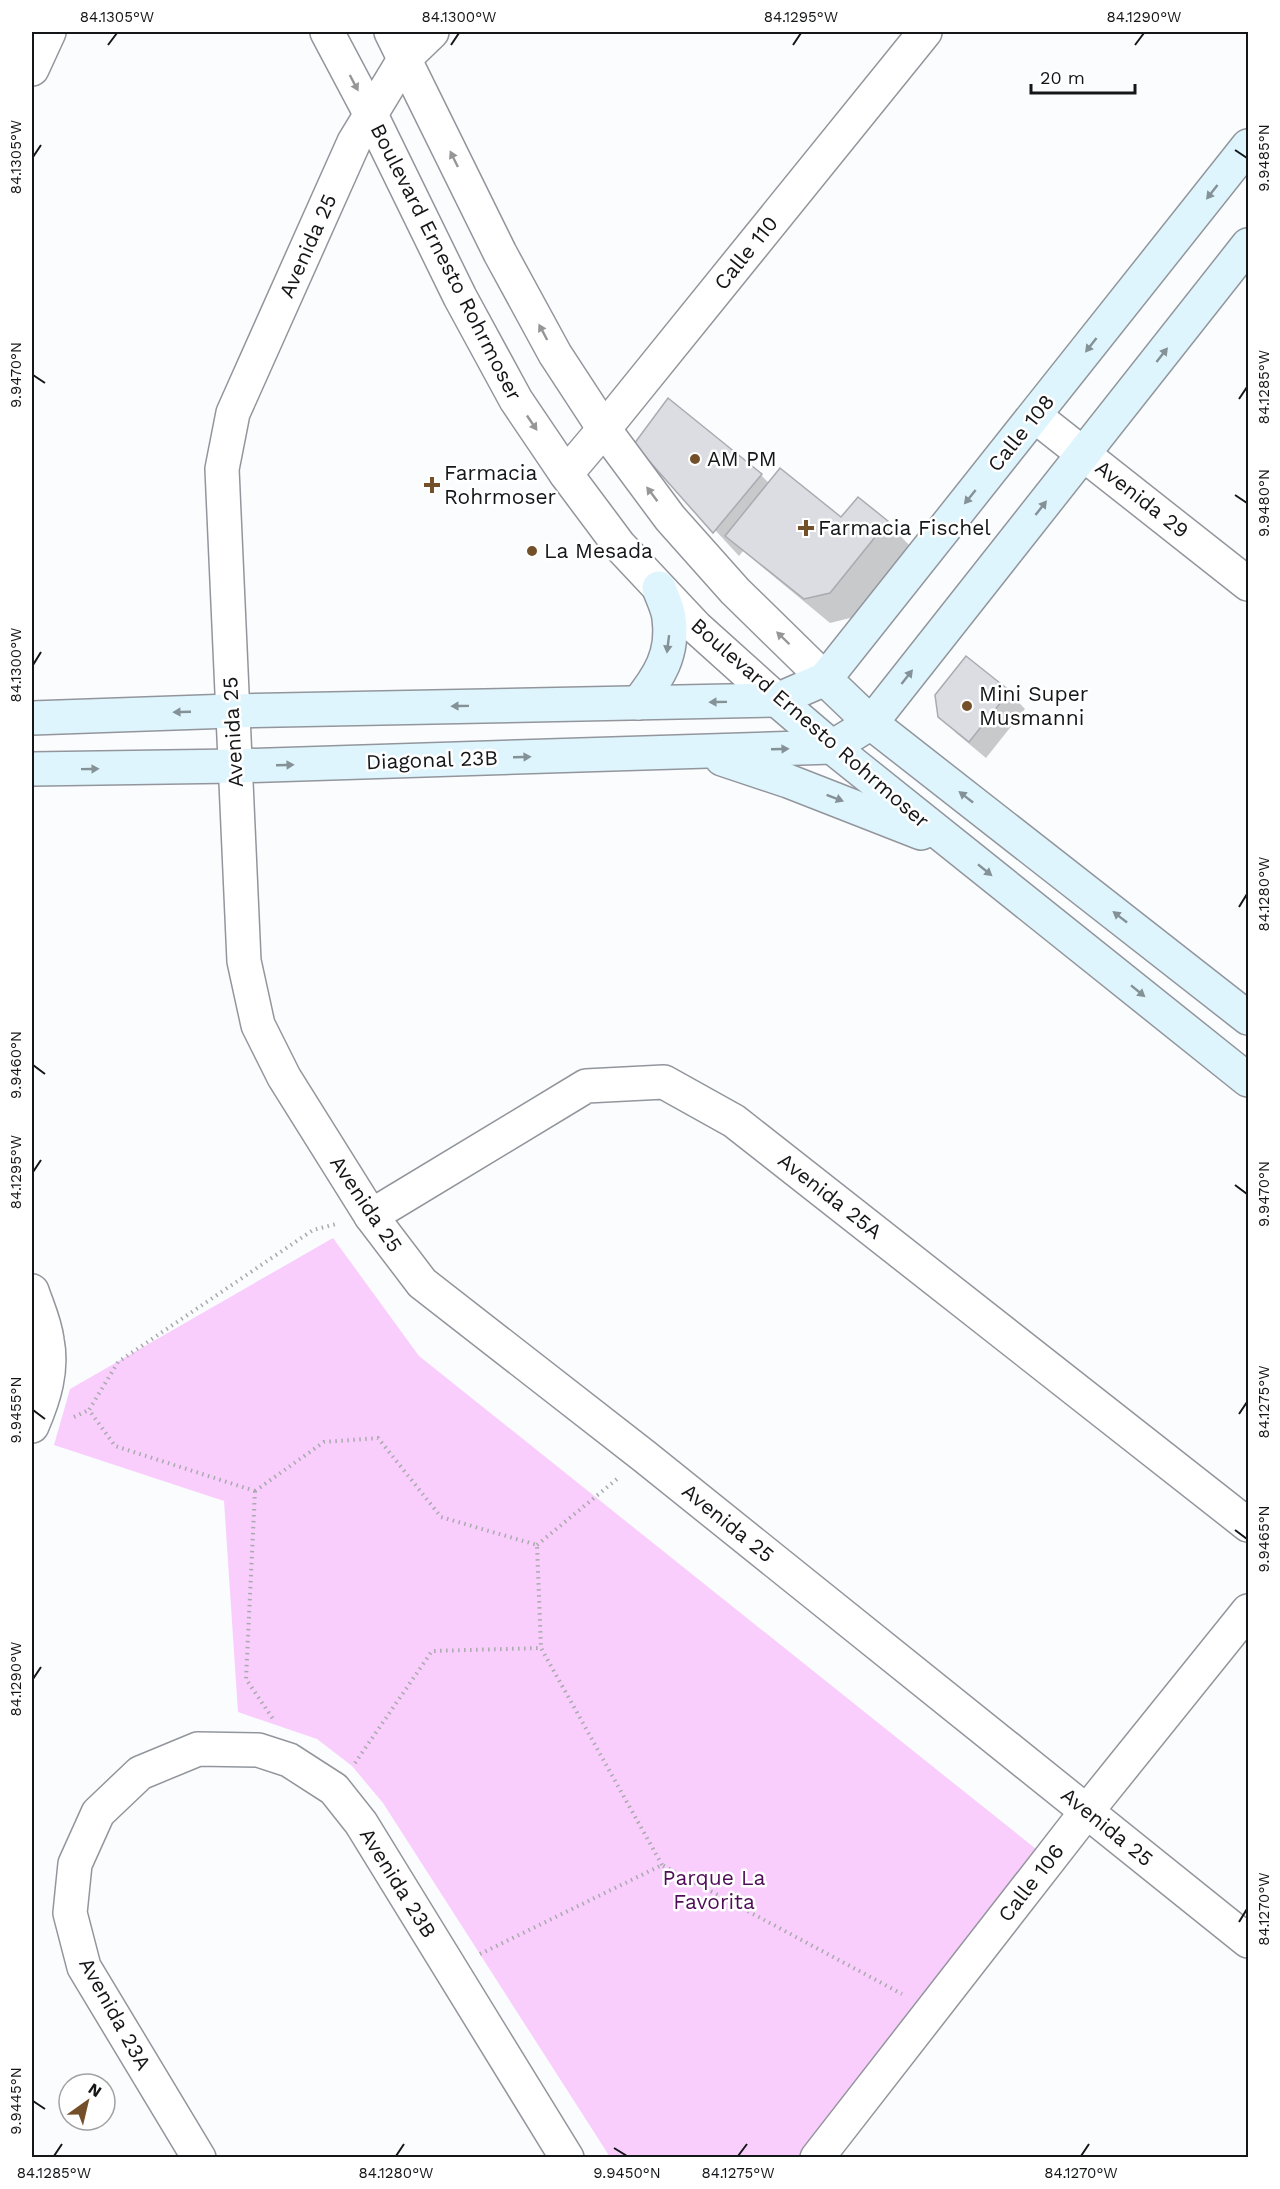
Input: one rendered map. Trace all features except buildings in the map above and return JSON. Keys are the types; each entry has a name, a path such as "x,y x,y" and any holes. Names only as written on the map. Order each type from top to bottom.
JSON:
{"main road":[{"name":"Calle 108","path":"777,700 825,679 1248,146"},
{"path":"832,747 871,723 1248,245"},
{"path":"638,703 657,679 669,649 669,617 659,588"},
{"name":"Boulevard Ernesto Rohrmoser","path":"825,679 871,723 1248,1018"},
{"path":"32,718 231,711 777,700"},
{"name":"Boulevard Ernesto Rohrmoser","path":"777,700 832,747 1248,1080"},
{"name":"Diagonal 23B","path":"32,770 235,766 832,747"},
{"path":"700,752 832,797 960,849"}],"street":[{"name":"Boulevard Ernesto Rohrmoser","path":"327,32 460,297 516,400 566,474 619,545 697,628 777,700"},
{"name":"Avenida 25","path":"432,32 398,45 371,116 354,142 233,413 222,469 231,711 244,961 258,1025 284,1077 371,1215 422,1283 644,1456 1248,1941"},
{"name":"Calle 110","path":"566,474 925,32"},
{"path":"32,69 43,33"},
{"name":"Boulevard Ernesto Rohrmoser","path":"398,45 511,273 555,354 604,429 670,518 728,583 825,679"},
{"name":"Avenida 29","path":"1035,416 1248,584"},
{"name":"Avenida 25A","path":"371,1215 586,1086 664,1082 734,1121 1248,1525"},
{"path":"32,1291 48,1339 48,1372 43,1399 32,1426"},
{"name":"Calle 106","path":"817,2157 1248,1611"},
{"name":"Avenida 23B","path":"140,1773 198,1749 258,1750 289,1760 334,1789 361,1823 567,2157"},
{"name":"Avenida 23A","path":"140,1773 98,1813 75,1864 70,1912 84,1966 199,2157"}],"path":[{"path":"255,1491 115,1446 89,1410 118,1362 313,1230 371,1215"},
{"path":"255,1491 324,1442 378,1438 441,1517 537,1545"},
{"path":"537,1545 644,1456"},
{"path":"255,1491 246,1679 276,1724 289,1760"},
{"path":"537,1545 541,1648 662,1865 932,2010"},
{"path":"334,1789 352,1767 432,1651 541,1648"},
{"path":"451,1968 662,1865"}],"green space":[{"name":"Parque La Favorita","path":"333,1238 419,1356 1041,1853 799,2157 610,2157 383,1803 352,1766 317,1739 238,1712 224,1501 54,1445 70,1389"}],"place":[{"name":"AM PM","path":"695,459"},
{"name":"Farmacia Rohrmoser","path":"432,485"},
{"name":"Farmacia Fischel","path":"806,528"},
{"name":"La Mesada","path":"532,551"},
{"name":"Mini Super Musmanni","path":"967,706"}]}
